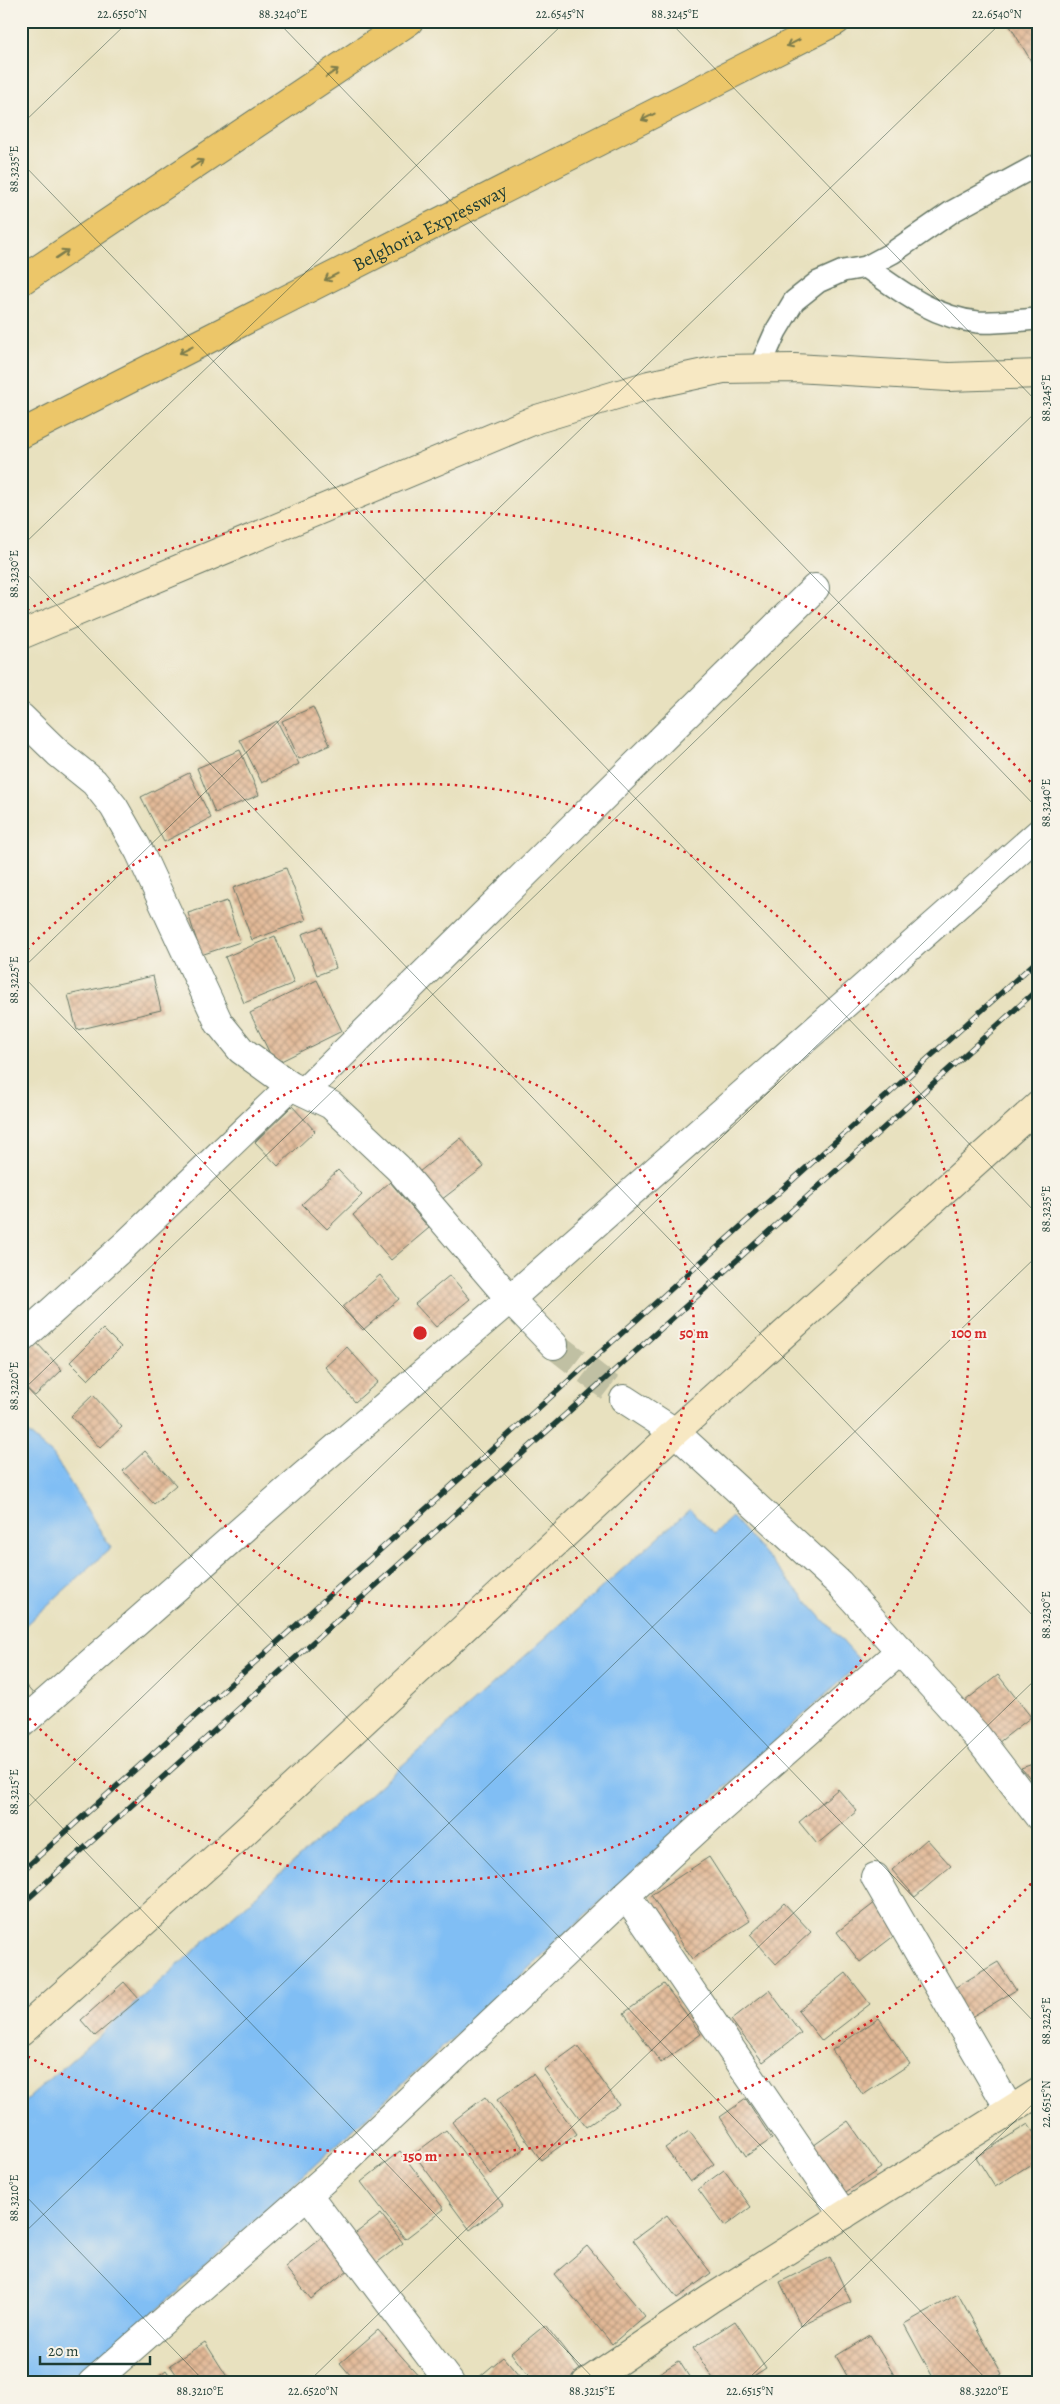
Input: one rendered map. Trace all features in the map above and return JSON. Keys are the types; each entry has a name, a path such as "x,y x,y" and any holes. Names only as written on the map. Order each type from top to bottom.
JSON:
{"highway":[{"path":"21,281 408,21"},
{"name":"Belghoria Expressway","path":"21,434 836,21"}],"street":[{"path":"21,635 537,419 649,385 723,370 759,368 795,368 949,377 1039,374"},
{"path":"21,1339 298,1089 815,588"},
{"path":"21,717 58,753 94,782 114,807 139,851 219,1024 241,1050 298,1089 331,1105 398,1168 510,1299 554,1345"},
{"path":"21,1724 302,1477 510,1299 1039,833"},
{"path":"21,2032 240,1836 675,1432 1039,1105"},
{"path":"624,1400 675,1432 839,1583 977,1736 1039,1817"},
{"path":"92,2383 308,2195 626,1895 712,1816 901,1650"},
{"path":"875,1877 1010,2110"},
{"path":"626,1895 844,2215"},
{"path":"594,2380 844,2215 1010,2110 1037,2097"},
{"path":"308,2195 450,2383"}],"lane":[{"path":"759,368 776,330 794,301 818,282 844,271 866,267 892,253 953,211 1039,164"},
{"path":"866,267 910,299 937,313 977,322 1039,319"}],"water":[{"path":"21,1427 53,1455 111,1548 21,1629"},
{"path":"690,1509 714,1534 732,1517 861,1662 78,2383 21,2383 21,2105"}],"building":[{"path":"1007,21 1039,21 1039,74"},
{"path":"313,707 330,745 299,759 282,721"},
{"path":"277,721 299,764 262,783 240,740"},
{"path":"240,750 259,795 215,813 197,768"},
{"path":"189,773 211,818 164,842 141,797"},
{"path":"286,868 306,920 252,940 233,888"},
{"path":"227,901 240,942 201,955 188,913"},
{"path":"322,927 336,968 317,975 302,934"},
{"path":"275,936 294,983 244,1003 225,957"},
{"path":"153,976 161,1010 77,1030 68,995"},
{"path":"317,980 342,1031 275,1064 250,1013"},
{"path":"292,1106 315,1131 278,1166 255,1142"},
{"path":"461,1138 484,1167 441,1200 419,1172"},
{"path":"338,1170 362,1195 327,1229 302,1204"},
{"path":"390,1182 429,1228 391,1260 353,1215"},
{"path":"380,1275 399,1299 363,1330 343,1307"},
{"path":"450,1275 470,1299 436,1327 415,1304"},
{"path":"103,1329 121,1347 88,1380 70,1362"},
{"path":"36,1342 62,1370 35,1396 21,1382 21,1356"},
{"path":"347,1347 378,1382 355,1402 325,1367"},
{"path":"93,1395 122,1427 100,1448 71,1416"},
{"path":"145,1451 176,1485 154,1504 123,1471"},
{"path":"998,1675 1031,1717 998,1743 965,1701"},
{"path":"21,1680 36,1697 21,1710"},
{"path":"1039,1762 1039,1788 1021,1768"},
{"path":"838,1789 857,1811 817,1844 799,1822"},
{"path":"927,1839 951,1866 915,1897 892,1870"},
{"path":"709,1857 750,1921 692,1959 651,1895"},
{"path":"876,1902 899,1932 860,1962 837,1932"},
{"path":"784,1903 811,1932 776,1964 750,1935"},
{"path":"998,1962 1016,1990 968,2019 951,1990"},
{"path":"846,1973 870,2004 822,2041 798,2011"},
{"path":"124,1982 139,1999 95,2036 81,2020"},
{"path":"664,1984 701,2034 661,2063 624,2013"},
{"path":"769,1990 801,2033 763,2062 731,2020"},
{"path":"879,2018 910,2064 863,2095 832,2050"},
{"path":"577,2046 619,2104 586,2127 544,2070"},
{"path":"533,2074 577,2134 541,2160 497,2100"},
{"path":"485,2097 524,2149 490,2174 452,2122"},
{"path":"746,2099 772,2139 746,2156 720,2117"},
{"path":"848,2121 881,2168 843,2194 810,2148"},
{"path":"1028,2124 1039,2141 1039,2159 995,2187 976,2157"},
{"path":"446,2130 503,2205 470,2230 414,2154"},
{"path":"689,2131 714,2164 690,2182 665,2148"},
{"path":"400,2151 444,2209 405,2239 361,2182"},
{"path":"724,2170 751,2207 725,2226 698,2189"},
{"path":"381,2214 403,2243 374,2265 352,2236"},
{"path":"667,2215 711,2273 677,2298 633,2240"},
{"path":"322,2237 348,2270 311,2299 285,2267"},
{"path":"587,2246 645,2316 612,2344 554,2274"},
{"path":"830,2257 851,2302 801,2326 780,2282"},
{"path":"958,2294 1002,2374 987,2383 936,2383 904,2324"},
{"path":"735,2321 766,2368 743,2383 716,2383 693,2348"},
{"path":"545,2325 582,2372 568,2383 534,2383 511,2353"},
{"path":"378,2330 421,2378 416,2383 357,2383 340,2363"},
{"path":"870,2335 897,2380 893,2383 851,2383 836,2356"},
{"path":"205,2342 231,2383 182,2383 170,2365"},
{"path":"503,2357 525,2383 472,2383"},
{"path":"679,2361 693,2383 661,2383 656,2375"},
{"path":"166,2370 175,2383 149,2383"}],"tunnel":[{"path":"554,1345 624,1399"}],"railway":[{"path":"21,1872 1039,959"},
{"path":"21,1905 1039,988"}]}
